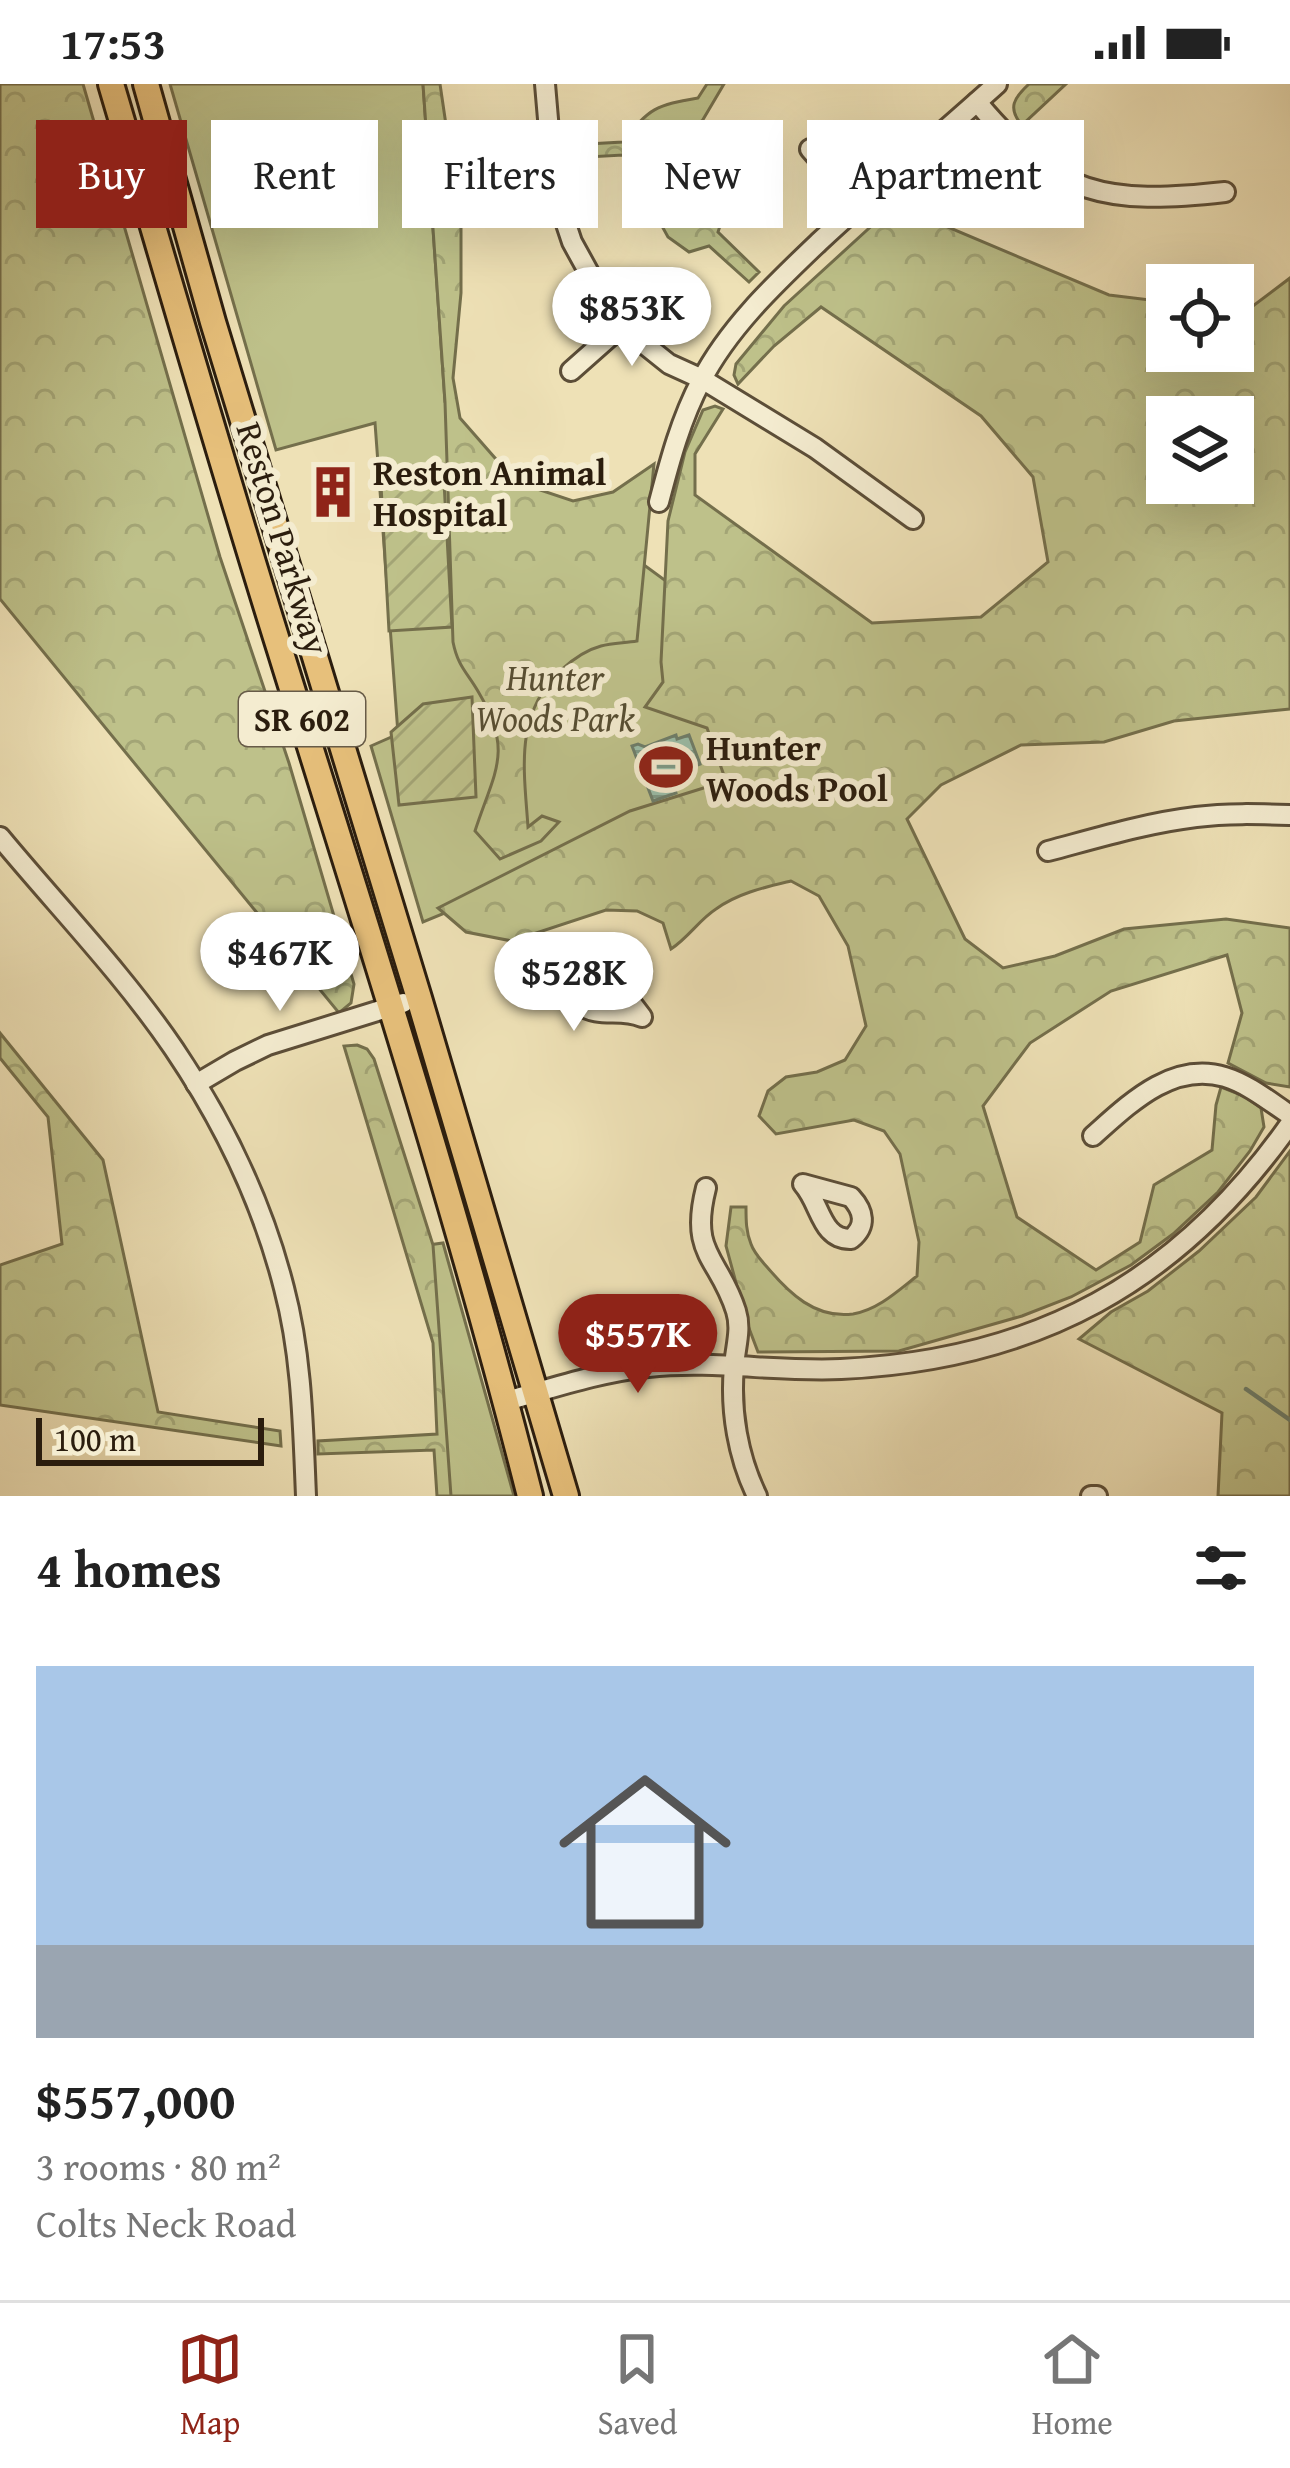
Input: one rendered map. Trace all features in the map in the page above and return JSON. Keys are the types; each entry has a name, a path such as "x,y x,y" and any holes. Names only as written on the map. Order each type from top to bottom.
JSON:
{"main road":[{"name":"Reston Parkway","path":"111,84 392,1007 530,1496"},
{"name":"Reston Parkway","path":"146,84 283,559 566,1496"}],"street":[{"path":"545,84 553,170 563,215 590,278 624,324 669,364 815,448 914,519"},
{"path":"956,120 998,84"},
{"path":"977,102 1040,165 1090,189 1144,198 1225,192"},
{"path":"659,502 686,413 722,346 835,228"},
{"path":"571,371 624,324"},
{"path":"1048,851 1198,816 1290,815"},
{"path":"0,837 130,993 196,1084 243,1170 285,1291 301,1385 306,1496"},
{"path":"196,1084 268,1045 419,998"},
{"path":"1093,1136 1149,1090 1190,1075 1222,1076 1290,1114"},
{"path":"506,1402 583,1379 647,1367 832,1369 911,1363 971,1352 1058,1323 1138,1279 1172,1254 1242,1186 1290,1124"},
{"path":"706,1188 701,1234 736,1311 735,1425 757,1496"}],"green space":[{"path":"0,84 83,84 93,120 36,120 36,228 125,228 220,557 289,763 354,984 351,1003 339,1013 0,599"},
{"name":"Hunter Woods Park","path":"170,84 423,84 425,120 402,120 402,228 433,228 445,402 546,518 640,562 674,587 855,662 699,808 423,922 371,746 398,734 375,423 276,450 212,228 378,228 378,120 211,120 211,226 187,143 187,120 180,120"},
{"path":"423,84 440,84 445,120 425,120"},
{"path":"707,84 724,84 703,120 642,120 663,106 698,98"},
{"path":"1029,84 1066,84 1027,120 1019,120 1015,113 1019,94"},
{"path":"622,142 622,155 598,156 598,143"},
{"path":"433,228 461,228 453,378 460,418 516,482 573,501 613,492 654,464 637,641 585,653 546,687 535,705 525,743 528,827 542,816 559,822 541,841 500,859 475,831 494,777 498,747 490,713 460,664 453,642 445,402"},
{"path":"663,228 719,228 718,232 759,272 749,282 709,246 689,252"},
{"path":"869,228 950,228 1109,295 1146,299 1146,372 1254,372 1254,305 1290,278 1290,709 1174,721 1104,742 1021,745 941,785 907,819 965,939 1003,968 1055,956 1124,929 1226,919 1290,928 1290,1087 1266,1083 1228,1063 1242,1013 1227,955 1111,991 1030,1043 983,1106 1017,1217 1096,1270 1140,1242 1154,1185 1212,1150 1221,1087 1261,1108 1264,1127 1218,1192 1131,1265 1022,1316 899,1351 758,1352 726,1246 731,1207 746,1207 748,1235 756,1253 784,1286 815,1308 839,1314 871,1308 917,1276 919,1242 900,1154 884,1131 854,1120 776,1134 759,1116 768,1091 786,1077 817,1072 845,1060 866,1026 848,946 819,896 791,881 752,891 716,909 671,949 663,923 637,911 606,910 512,941 466,932 438,908 630,811 726,781 707,728 645,707 663,682 668,521 685,452 703,410 723,409 695,454 695,495 872,623 981,617 1048,562 1033,477 981,416 821,307 738,384 736,364 784,306"},
{"path":"443,464 452,627 389,631 380,467"},
{"path":"472,697 476,797 399,805 391,732 423,704"},
{"path":"0,1033 103,1160 158,1412 280,1431 281,1446 0,1405 0,1265 62,1244 48,1117 0,1058"},
{"path":"357,1045 374,1059 433,1245 451,1496 437,1496 434,1450 318,1454 318,1441 437,1434 433,1343 344,1046"},
{"path":"1290,1151 1290,1496 1218,1496 1222,1413 1079,1339 1199,1251 1256,1197"},
{"path":"443,1243 514,1496 449,1496 439,1339 421,1246"}],"shaded area":[{"name":"Hunter Woods Pool","path":"676,735 677,739 689,735 700,764 684,770 676,793 653,801 632,746 645,747"}],"waterway":[{"path":"1246,1389 1290,1420"}],"place":[{"name":"Reston Animal Hospital","path":"333,492"},
{"name":"Hunter Woods Pool","path":"666,767"}]}
